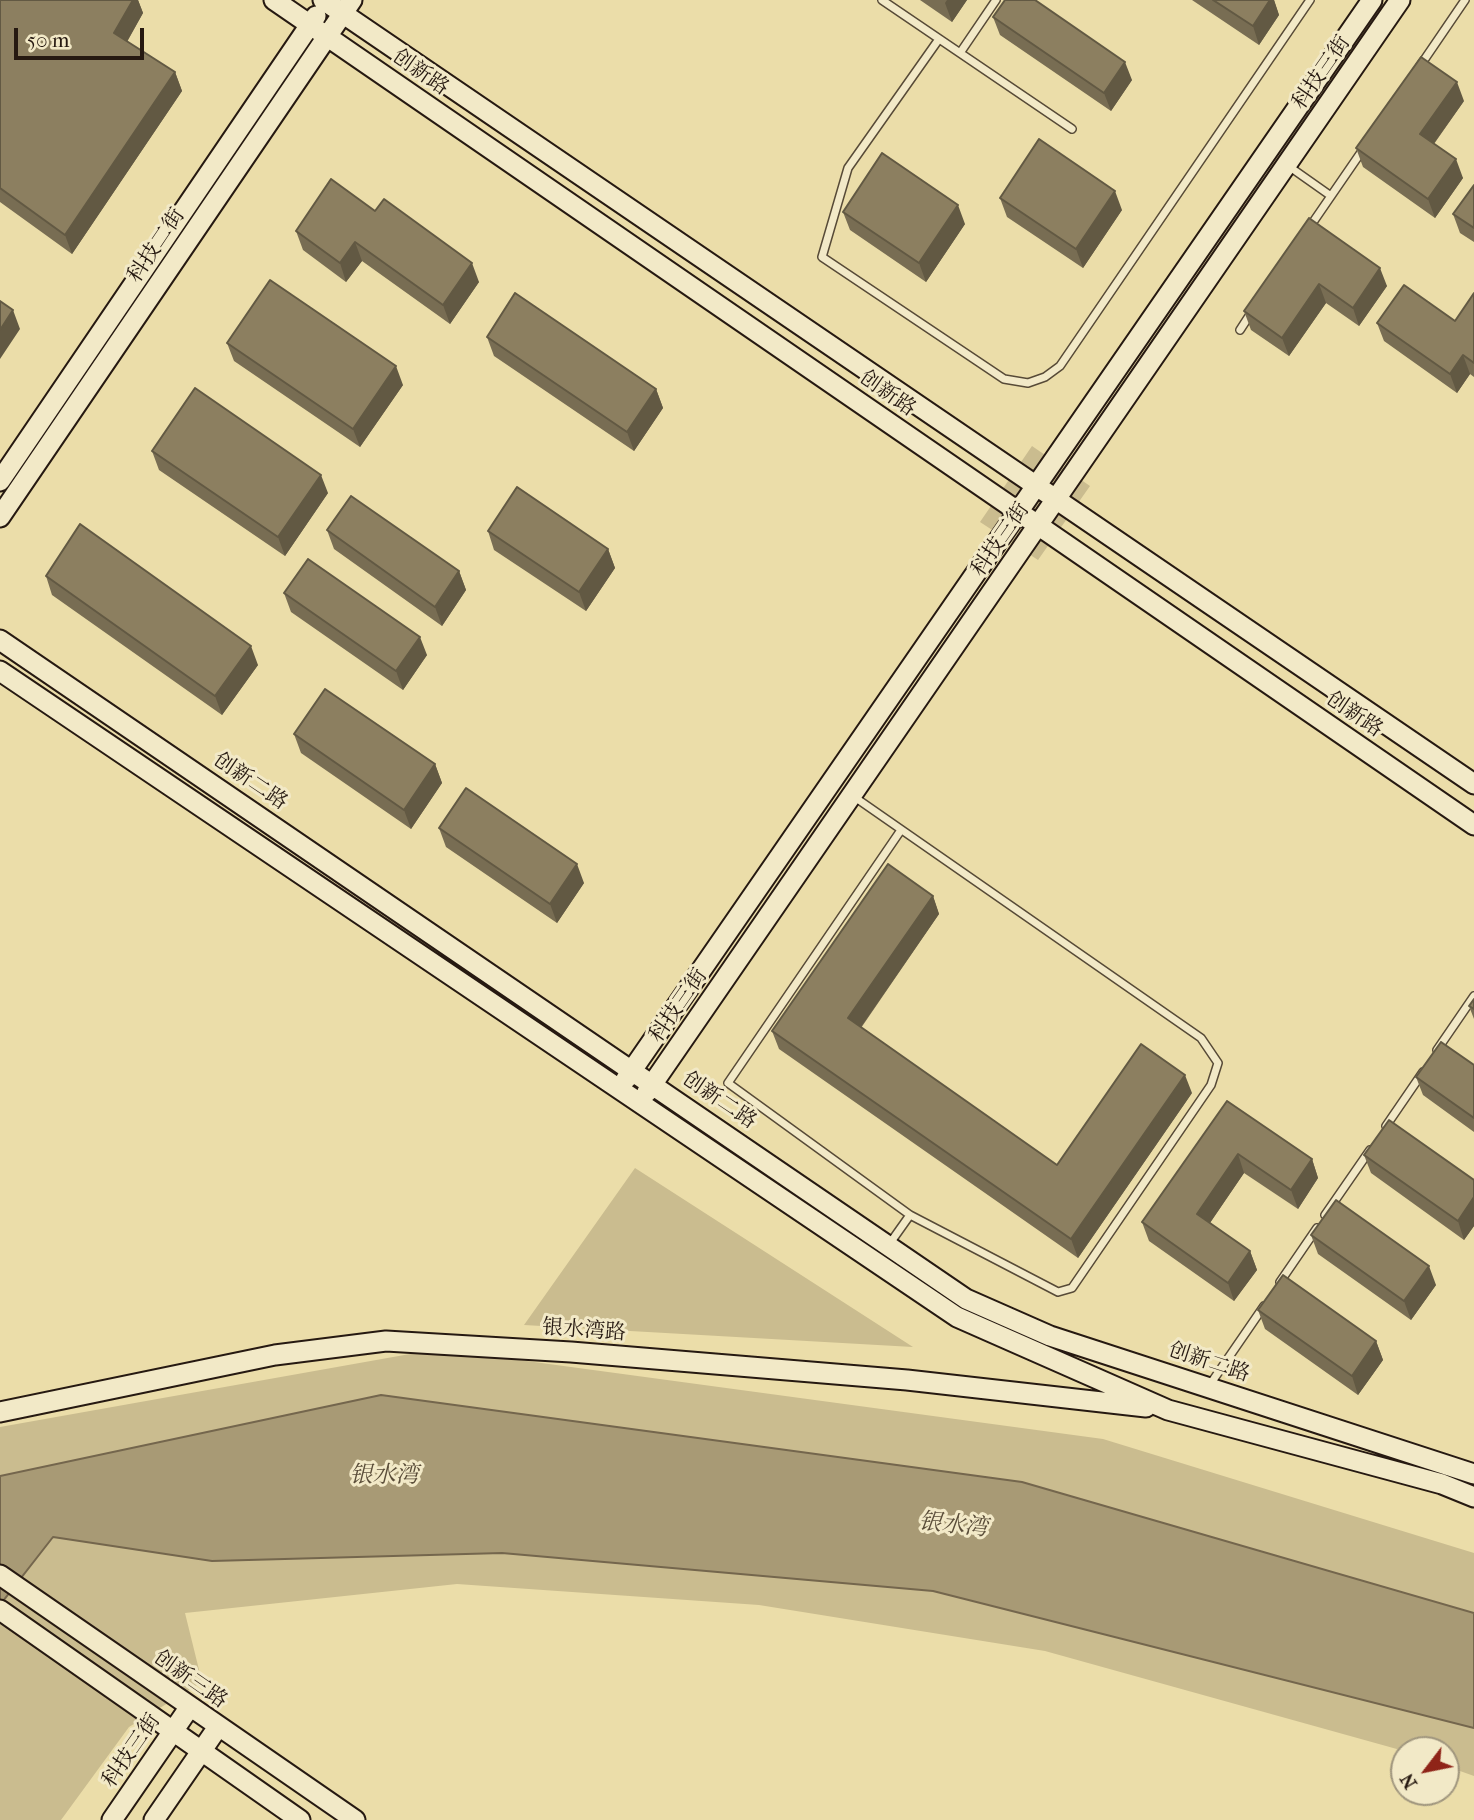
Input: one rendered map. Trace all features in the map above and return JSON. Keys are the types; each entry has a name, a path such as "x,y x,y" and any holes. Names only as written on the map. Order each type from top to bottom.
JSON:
{"street":[{"name":"创新路","path":"274,0 1474,825"},
{"name":"创新路","path":"325,0 348,7 1474,784"},
{"name":"科技二街","path":"0,481 310,26 325,0"},
{"name":"科技三街","path":"618,1090 1371,0"},
{"name":"科技三街","path":"639,1105 1400,0"},
{"name":"科技二街","path":"0,517 348,7"},
{"name":"创新二路","path":"0,640 888,1246 978,1304 1051,1336 1474,1475"},
{"path":"0,671 639,1105 957,1317 1168,1410 1442,1484 1474,1497"},
{"name":"银水湾路","path":"0,1412 275,1355 386,1341 571,1352 907,1380 1168,1410"},
{"name":"创新三路","path":"0,1575 355,1820"},
{"path":"0,1610 172,1733 300,1820"},
{"name":"科技三街","path":"112,1820 189,1707"},
{"path":"154,1820 218,1727"}],"lane":[{"path":"882,0 1072,129"},
{"path":"960,53 996,0"},
{"path":"939,39 848,168 822,257 1004,379 1028,383 1045,377 1060,366 1310,0"},
{"path":"1418,69 1465,0"},
{"path":"1301,240 1371,138"},
{"path":"1286,165 1331,196"},
{"path":"1240,330 1255,307"},
{"path":"852,795 1201,1038 1218,1063 1211,1085 1072,1288 1058,1292 910,1215 728,1083 901,830"},
{"path":"1435,1054 1474,996"},
{"path":"1380,1134 1427,1065"},
{"path":"1209,1387 1373,1146"},
{"path":"888,1246 910,1215"}],"shaded area":[{"path":"1032,446 1090,486 1038,560 980,522"},
{"path":"635,1168 913,1347 524,1325"},
{"path":"438,1349 1103,1439 1474,1553 1474,1776 1460,1771 1460,1736 1390,1736 1390,1747 1045,1651 759,1605 457,1584 185,1613 202,1682 129,1727 61,1820 0,1820 0,1427"}],"water":[{"name":"银水湾","path":"381,1395 1022,1482 1474,1613 1474,1728 933,1591 502,1553 212,1561 53,1537 0,1605 0,1476"}],"building":[{"path":"0,0 133,0 114,33 175,72 65,235 0,188"},
{"path":"1005,0 1035,0 1125,62 1104,93 993,17"},
{"path":"1213,0 1270,0 1253,26"},
{"path":"1421,57 1457,82 1420,134 1456,159 1428,199 1356,148"},
{"path":"1039,139 1115,191 1076,249 1000,198"},
{"path":"882,153 958,205 919,263 843,212"},
{"path":"331,179 375,211 384,199 472,263 443,305 355,242 340,263 296,231"},
{"path":"1474,185 1474,228 1453,214"},
{"path":"1309,218 1380,268 1353,308 1319,284 1282,338 1244,311"},
{"path":"270,280 396,366 353,429 227,343"},
{"path":"1404,285 1455,321 1474,293 1474,363 1463,355 1450,374 1377,323"},
{"path":"515,293 656,389 627,432 487,337"},
{"path":"0,301 13,310 0,330"},
{"path":"195,388 321,475 278,537 152,451"},
{"path":"517,487 608,549 579,592 488,531"},
{"path":"351,496 459,571 435,607 327,530"},
{"path":"80,524 251,646 215,696 46,576"},
{"path":"308,559 420,637 396,671 284,593"},
{"path":"325,689 435,764 404,810 294,734"},
{"path":"466,788 577,864 550,904 439,828"},
{"path":"888,864 933,896 848,1018 1057,1165 1141,1044 1185,1075 1071,1239 772,1031"},
{"path":"1441,1042 1474,1065 1474,1118 1416,1077"},
{"path":"1227,1101 1312,1159 1291,1190 1238,1154 1197,1214 1250,1251 1228,1283 1142,1222"},
{"path":"1389,1120 1474,1180 1474,1197 1458,1221 1364,1155"},
{"path":"1336,1200 1429,1266 1404,1301 1311,1235"},
{"path":"1283,1275 1376,1341 1352,1376 1258,1310"}]}
